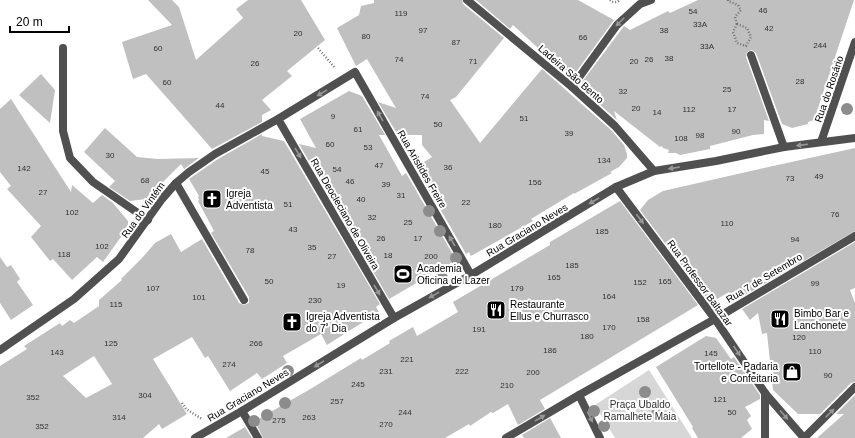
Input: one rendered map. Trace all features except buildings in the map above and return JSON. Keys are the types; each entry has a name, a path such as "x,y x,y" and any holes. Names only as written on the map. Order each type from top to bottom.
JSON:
{"street":[{"name":"Ladeira São Bento","path":"467,0 572,87 615,126 654,171"},
{"path":"572,87 617,25 640,4 651,0"},
{"name":"Rua do Rosário","path":"821,142 855,42"},
{"path":"64,48 64,131 70,158 93,182 148,220"},
{"path":"751,55 784,147"},
{"name":"Rua do Vintém","path":"0,350 80,294 119,259 162,199 176,183 189,172 215,154 278,119 355,72"},
{"name":"Rua Aristides Freire","path":"355,72 472,275"},
{"name":"Rua Deocleciano de Oliveira","path":"278,119 394,318"},
{"name":"Rua Graciano Neves","path":"195,438 394,318 472,275 616,187 654,171 716,161 784,147 855,138"},
{"path":"176,183 244,300"},
{"name":"Rua Professor Baltazar","path":"616,187 715,319 765,393 804,438"},
{"name":"Rua 7 de Setembro","path":"506,438 579,395 715,319 855,236"},
{"path":"804,438 855,387"},
{"path":"765,393 765,438"},
{"path":"579,395 600,438"},
{"path":"242,411 258,438"}],"path":[{"path":"610,0 612,2 617,2 620,0"},
{"path":"728,0 728,2 738,5 741,10 735,17 737,24 733,32 737,43"},
{"path":"737,24 747,28 751,37"},
{"path":"318,48 343,80"},
{"path":"182,403 186,409 214,427"}],"green space":[{"name":"Praça Ubaldo Ramalhete Maia","path":"649,370 692,438 615,438 595,405"}],"place":[{"name":"Igreja Adventista","path":"212,199"},
{"name":"Academia Oficina de Lazer","path":"403,274"},
{"name":"Restaurante Ellus e Churrasco","path":"496,310"},
{"name":"Bimbo Bar e Lanchonete","path":"780,319"},
{"name":"Igreja Adventista do 7˚ Dia","path":"292,322"},
{"name":"Tortellote - Padaria e Confeitaria","path":"792,372"}]}
